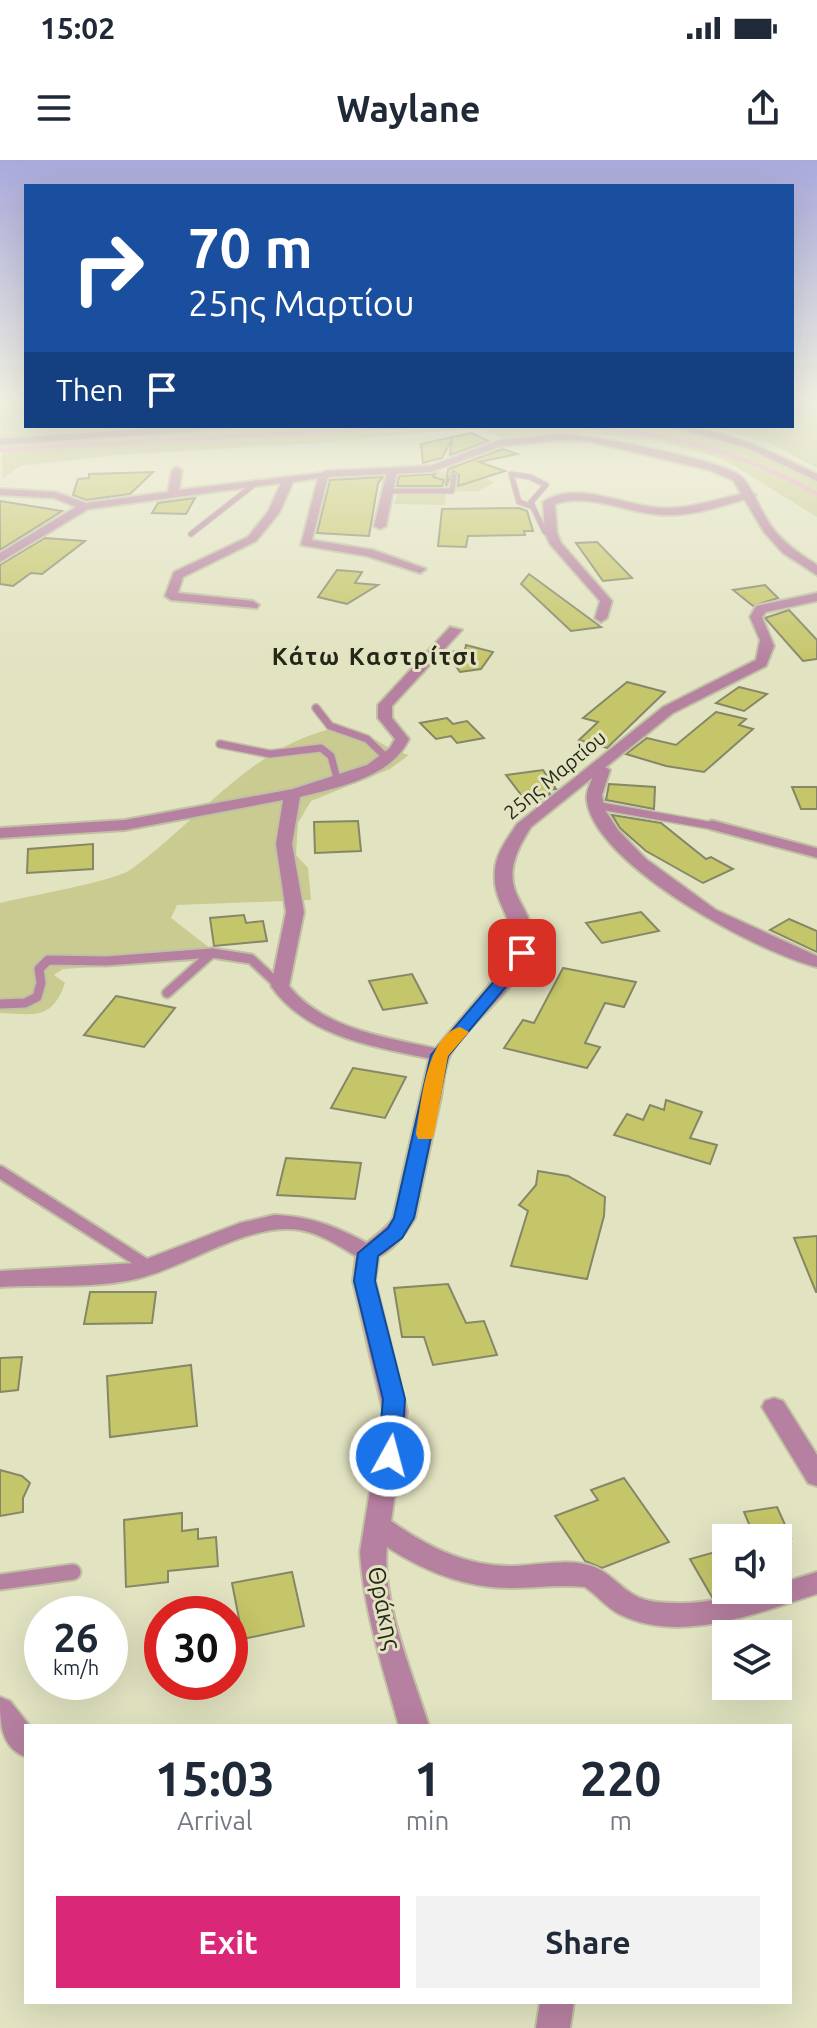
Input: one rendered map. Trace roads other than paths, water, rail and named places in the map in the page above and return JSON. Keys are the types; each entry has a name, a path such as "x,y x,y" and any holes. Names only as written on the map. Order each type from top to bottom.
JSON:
{"street":[{"path":"0,558 85,506 202,490"},
{"path":"253,605 171,596 178,575 252,539 273,513 283,490"},
{"path":"320,490 305,543 369,553 420,569"},
{"path":"746,490 768,530 787,550 817,571"},
{"path":"380,526 389,491"},
{"path":"0,492 55,495 85,506"},
{"path":"601,618 606,601 563,554 551,533 549,502 562,498 665,512 750,495"},
{"name":"25ης Μαρτίου","path":"368,1253 395,1233 404,1218 440,1055 516,965 522,953 523,935 501,881 502,862 509,844 525,824 668,710 761,663 768,655 768,645 756,617 761,609 817,597"},
{"path":"0,833 125,825 293,794 338,782 388,759 402,739 385,718 385,705 455,630"},
{"path":"597,767 602,770 595,785 595,805 616,838 647,873 665,887 741,930 817,962"},
{"path":"293,794 282,822 281,840 295,909 280,986 295,1008 307,1016 370,1037 440,1055"},
{"path":"0,1279 116,1274 151,1268 259,1223 288,1223 317,1229 368,1253"},
{"name":"Θράκης","path":"368,1253 364,1281 395,1411 373,1552 375,1586 413,1724"},
{"path":"774,1407 817,1476"},
{"path":"379,1527 414,1552 451,1568 501,1577 588,1576 620,1601 648,1612 674,1616 710,1612 817,1583"},
{"path":"0,1710 24,1741"},
{"path":"553,2028 557,2004"}],"lane":[{"path":"191,534 247,490"},
{"path":"389,491 452,490"},
{"path":"516,490 519,502 533,507"},
{"path":"541,490 531,502 545,532 551,533"},
{"path":"316,708 330,726 367,739 388,759"},
{"path":"220,744 270,754 321,748 331,756 338,782"},
{"path":"595,805 682,817 817,853"},
{"path":"167,993 188,978 212,953"},
{"path":"0,1004 25,1003 37,997 41,991 39,969 48,960 106,961 244,953 257,959 280,986"},
{"path":"0,1172 151,1268"},
{"path":"0,1582 73,1572"}],"waterway":[{"path":"810,490 817,494"}],"district":[{"name":"Κάτω Καστρίτσι","path":"375,657"}]}
